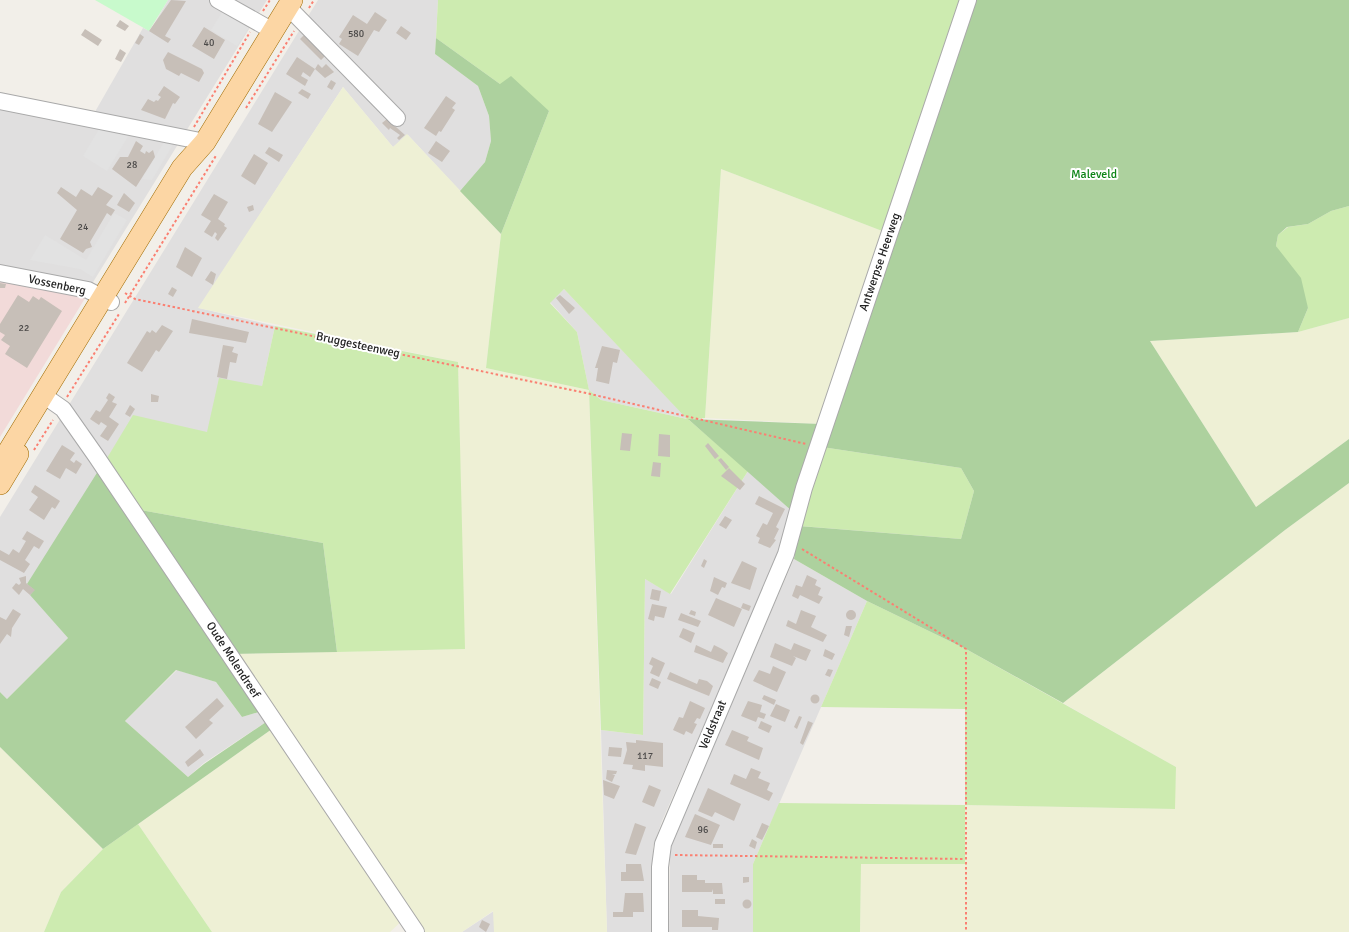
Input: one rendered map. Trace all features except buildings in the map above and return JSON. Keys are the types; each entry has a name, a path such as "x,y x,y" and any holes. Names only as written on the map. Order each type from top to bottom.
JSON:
{"main road":[{"path":"0,484 118,300 201,157 204,143 265,26 289,5"},
{"path":"0,465 52,401"}],"street":[{"path":"218,0 265,26"},
{"name":"Antwerpse Heerweg","path":"794,525 818,447 968,0"},
{"path":"289,5 397,118"},
{"path":"0,101 204,143"},
{"name":"Vossenberg","path":"0,273 88,290 118,300"},
{"name":"Oude Molendreef","path":"52,401 194,600 416,932"},
{"name":"Veldstraat","path":"660,932 661,855 669,827 786,554 794,525"}],"path":[{"path":"31,455 52,401 118,300 204,143 265,26 289,5 314,0"},
{"path":"246,108 289,5"},
{"name":"Bruggesteenweg","path":"118,300 135,299 488,371 818,447"},
{"path":"789,541 966,648 966,932"},
{"path":"661,855 965,859"}],"shaded area":[{"path":"168,0 267,0 90,287 0,268 0,102 92,117 143,28 150,31"},
{"path":"318,0 438,0 435,54 478,86 489,116 491,141 485,162 460,191 408,135 393,147 343,87 199,308 275,326 262,386 207,432 35,590 31,595 68,638 7,699 0,692 0,517"},
{"path":"224,9 250,26 237,46 211,30"},
{"path":"99,129 129,135 107,171 83,156"},
{"path":"164,142 174,143 152,180 142,179"},
{"path":"114,213 127,220 93,277 80,269 30,260 45,235 86,260"},
{"path":"0,276 87,295 0,437"},
{"path":"564,289 688,419 601,400 589,390 577,332 550,302"},
{"path":"748,471 793,512 783,545 662,821 653,847 652,932 607,932 601,730 643,735 645,579 671,594"},
{"path":"794,559 867,601 753,864 753,932 669,932 670,846"},
{"path":"177,670 216,682 242,717 262,711 269,720 204,763 188,777 125,721"},
{"path":"494,911 494,932 462,932"}],"green space":[{"path":"95,0 168,0 149,31"},
{"path":"438,0 968,0 890,234 721,169 705,418 689,420 748,471 670,594 645,579 643,735 601,730 589,390 486,368 501,234 549,111 500,84 436,38","holes":["564,289 687,419 601,400 589,390 577,332 550,303"]},
{"name":"Maleveld","path":"968,0 1349,0 1349,206 1331,211 1308,224 1287,227 1278,235 1276,246 1301,278 1308,308 1298,332 1150,341 1256,507 1349,439 1349,483 1285,530 1063,703 966,649 867,601 794,559 799,526 961,539 974,491 961,468 822,447 793,512 688,419 821,424"},
{"path":"436,38 500,84 511,76 549,111 501,234 460,191 485,162 491,141 489,116 478,86 435,54"},
{"path":"343,87 393,147 407,134 501,234 486,368 589,390 607,932 494,932 493,911 462,932 423,932 408,915 390,932 212,932 138,824 279,724 231,654 464,649 458,362 198,308"},
{"path":"721,169 890,234 821,424 705,418"},
{"path":"1349,206 1349,318 1298,332 1308,308 1276,246 1278,235 1288,227 1308,224 1331,211"},
{"path":"1349,318 1349,439 1256,507 1150,341 1298,332"},
{"path":"275,326 458,362 465,649 337,652 323,543 135,509 104,463 133,415 207,432 219,378 262,386"},
{"path":"822,447 961,468 974,491 961,539 800,526"},
{"path":"100,468 135,509 323,543 337,652 231,654 262,711 242,717 216,682 176,670 125,721 188,777 269,720 279,724 103,849 0,747 0,692 7,699 68,638 30,595 34,590 27,584"},
{"path":"1349,483 1349,932 860,932 861,864 965,864 965,805 1174,809 1176,767 1063,703 1285,530"},
{"path":"867,601 966,649 1176,767 1175,809 965,805 965,709 821,707"},
{"path":"0,747 103,849 61,892 44,932 0,932"},
{"path":"779,803 965,805 965,864 861,864 860,932 753,932 753,864"},
{"path":"138,824 212,932 44,932 61,892 103,849"}]}
